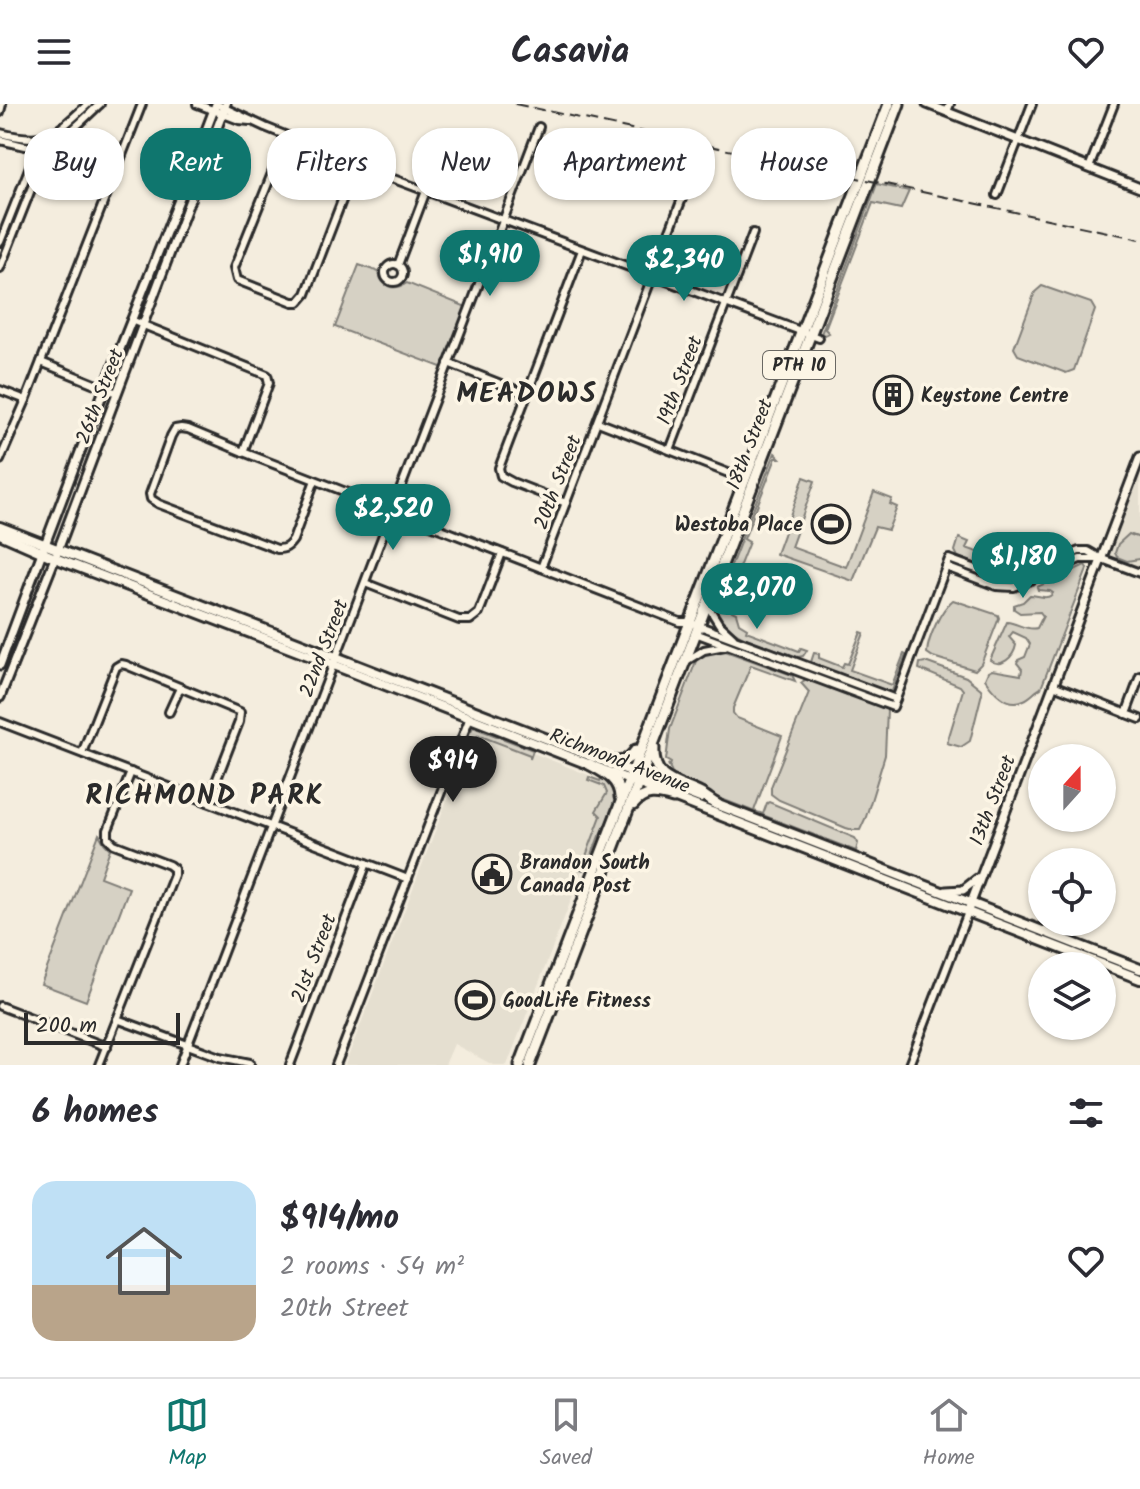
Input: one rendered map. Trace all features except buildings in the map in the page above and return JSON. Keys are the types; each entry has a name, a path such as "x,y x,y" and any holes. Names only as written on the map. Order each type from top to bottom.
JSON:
{"main road":[{"name":"18th Street","path":"810,335 889,104"},
{"name":"18th Street","path":"530,1065 621,826 645,738 810,335 899,104"},
{"name":"18th Street","path":"520,1065 618,807 657,734 680,673 690,626 709,597 749,481"},
{"name":"Richmond Avenue","path":"0,527 43,549"},
{"name":"Richmond Avenue","path":"0,534 336,661 589,764 718,805 858,859 1140,979"},
{"name":"Richmond Avenue","path":"471,714 603,760 673,798 854,868 1140,969"},
{"path":"657,734 654,758 661,774 718,805"},
{"path":"603,760 624,762 645,738"},
{"path":"589,764 617,784 620,793 618,807"},
{"path":"621,826 642,796 654,793 673,798"}],"street":[{"path":"0,112 2,104"},
{"path":"61,128 88,104"},
{"path":"73,128 100,104"},
{"path":"0,460 142,104"},
{"path":"197,104 224,109 239,120 267,128"},
{"path":"927,104 949,108 1018,140 1140,188"},
{"path":"997,195 1032,104"},
{"path":"1089,168 1114,104"},
{"name":"26th Street","path":"0,665 215,106"},
{"name":"26th Street","path":"0,697 224,109"},
{"name":"22nd Street","path":"180,1065 539,127"},
{"path":"0,133 24,139"},
{"path":"0,140 24,145"},
{"path":"0,242 24,182"},
{"path":"267,186 234,268 237,280 293,302 303,300 342,200"},
{"path":"0,268 26,200"},
{"path":"398,265 423,200"},
{"path":"449,200 810,335"},
{"name":"20th Street","path":"541,568 682,200"},
{"name":"19th Street","path":"670,450 753,233"},
{"path":"566,503 512,482 501,476 499,468 582,250"},
{"path":"131,320 267,375 269,383 243,452"},
{"path":"41,362 117,393"},
{"path":"448,363 526,394"},
{"path":"0,390 26,400"},
{"path":"598,422 749,481"},
{"path":"315,480 293,540 289,547 283,549 151,499 150,494 175,429 188,429 894,703 949,559 1005,578 1020,576 1079,551 1088,551 1140,573"},
{"name":"13th Street","path":"909,1065 1140,457"},
{"path":"365,583 459,620 470,620 479,613 502,553"},
{"path":"946,567 996,586 1014,587 1080,559 1102,559"},
{"path":"709,597 707,605 713,617 739,645"},
{"path":"680,673 689,658 704,650 739,645"},
{"path":"82,753 116,667 126,665 240,712 239,722 208,802"},
{"path":"1126,714 1140,676"},
{"path":"1053,685 1140,719"},
{"path":"169,712 180,688"},
{"path":"336,1065 471,714"},
{"path":"0,722 408,879"},
{"path":"99,1065 174,875 174,869 169,865 110,842 108,830 131,772"},
{"path":"854,868 858,859"},
{"name":"21st Street","path":"290,1065 367,863"},
{"path":"939,891 963,890 981,874"},
{"path":"0,1006 107,1047"},
{"path":"117,1019 220,1057 250,1063"}],"shaded area":[{"path":"877,184 909,191 901,209 873,203 825,329 829,333 821,334"},
{"path":"359,265 379,272 386,285 398,287 407,283 469,308 446,369 335,327"},
{"path":"1042,286 1091,303 1095,310 1074,370 1066,373 1018,355 1014,348 1035,292"},
{"path":"775,453 780,458 776,458 744,539 749,542 732,585 741,589 732,611 736,613 739,623 747,628 746,631 799,651 801,648 807,650 798,657 740,635 713,612"},
{"path":"1140,457 1140,574 1102,559"},
{"path":"804,477 815,481 791,547 846,567 874,492 892,499 890,504 897,507 888,530 875,527 853,581 776,554"},
{"path":"1129,534 1140,538 1140,559 1127,561 1115,553 1118,544"},
{"path":"959,538 969,542 966,548 1004,563 1000,573 958,557 955,551"},
{"path":"1085,565 1086,572 1041,688 1018,702 1001,697 985,679 988,672 1021,675 1022,669 1017,663 1025,657 1030,644 1026,638 1013,632 1009,637 1016,645 1010,657 998,663 990,660 1007,622 1034,629 1043,616 1040,612 1020,613 1014,605 1030,595 1051,595 1053,593 1050,591 1038,590 1037,587"},
{"path":"953,600 998,615 999,618 981,664 975,670 927,653 936,624"},
{"path":"861,632 864,633 850,670 892,685 906,655 892,691 884,692 811,662 814,653 842,667 844,663 848,664"},
{"path":"720,649 792,675 795,681 751,665 733,708 737,718 782,736 754,811 763,814 769,802 855,838 858,843 856,851 680,783 675,779 668,764 670,766 671,763 666,760 670,729 698,656"},
{"path":"925,662 966,677 981,689 970,741 961,747 947,743 963,690 919,669 920,663"},
{"path":"806,679 887,710 885,755 860,830 846,828 771,794 771,787 809,692 801,683"},
{"path":"472,727 471,731 473,727 533,750 530,759 530,755 478,735 476,739 471,737 466,744"},
{"path":"474,730 609,783 613,792 507,1065 493,1065 454,1044 445,1065 345,1065"},
{"path":"602,776 613,784 617,799 583,870 573,866 574,863 583,864 601,816 596,811 607,793 604,786 588,780 589,777 600,781"},
{"path":"99,834 110,849 100,877 129,888 86,1001 41,984"}],"railway":[{"path":"515,104 1140,239"}],"place":[{"name":"Keystone Centre","path":"893,395"},
{"name":"Westoba Place","path":"831,524"},
{"name":"Brandon South Canada Post","path":"492,874"},
{"name":"GoodLife Fitness","path":"475,1000"}],"district":[{"name":"MEADOWS","path":"527,392"},
{"name":"RICHMOND PARK","path":"205,794"}]}
